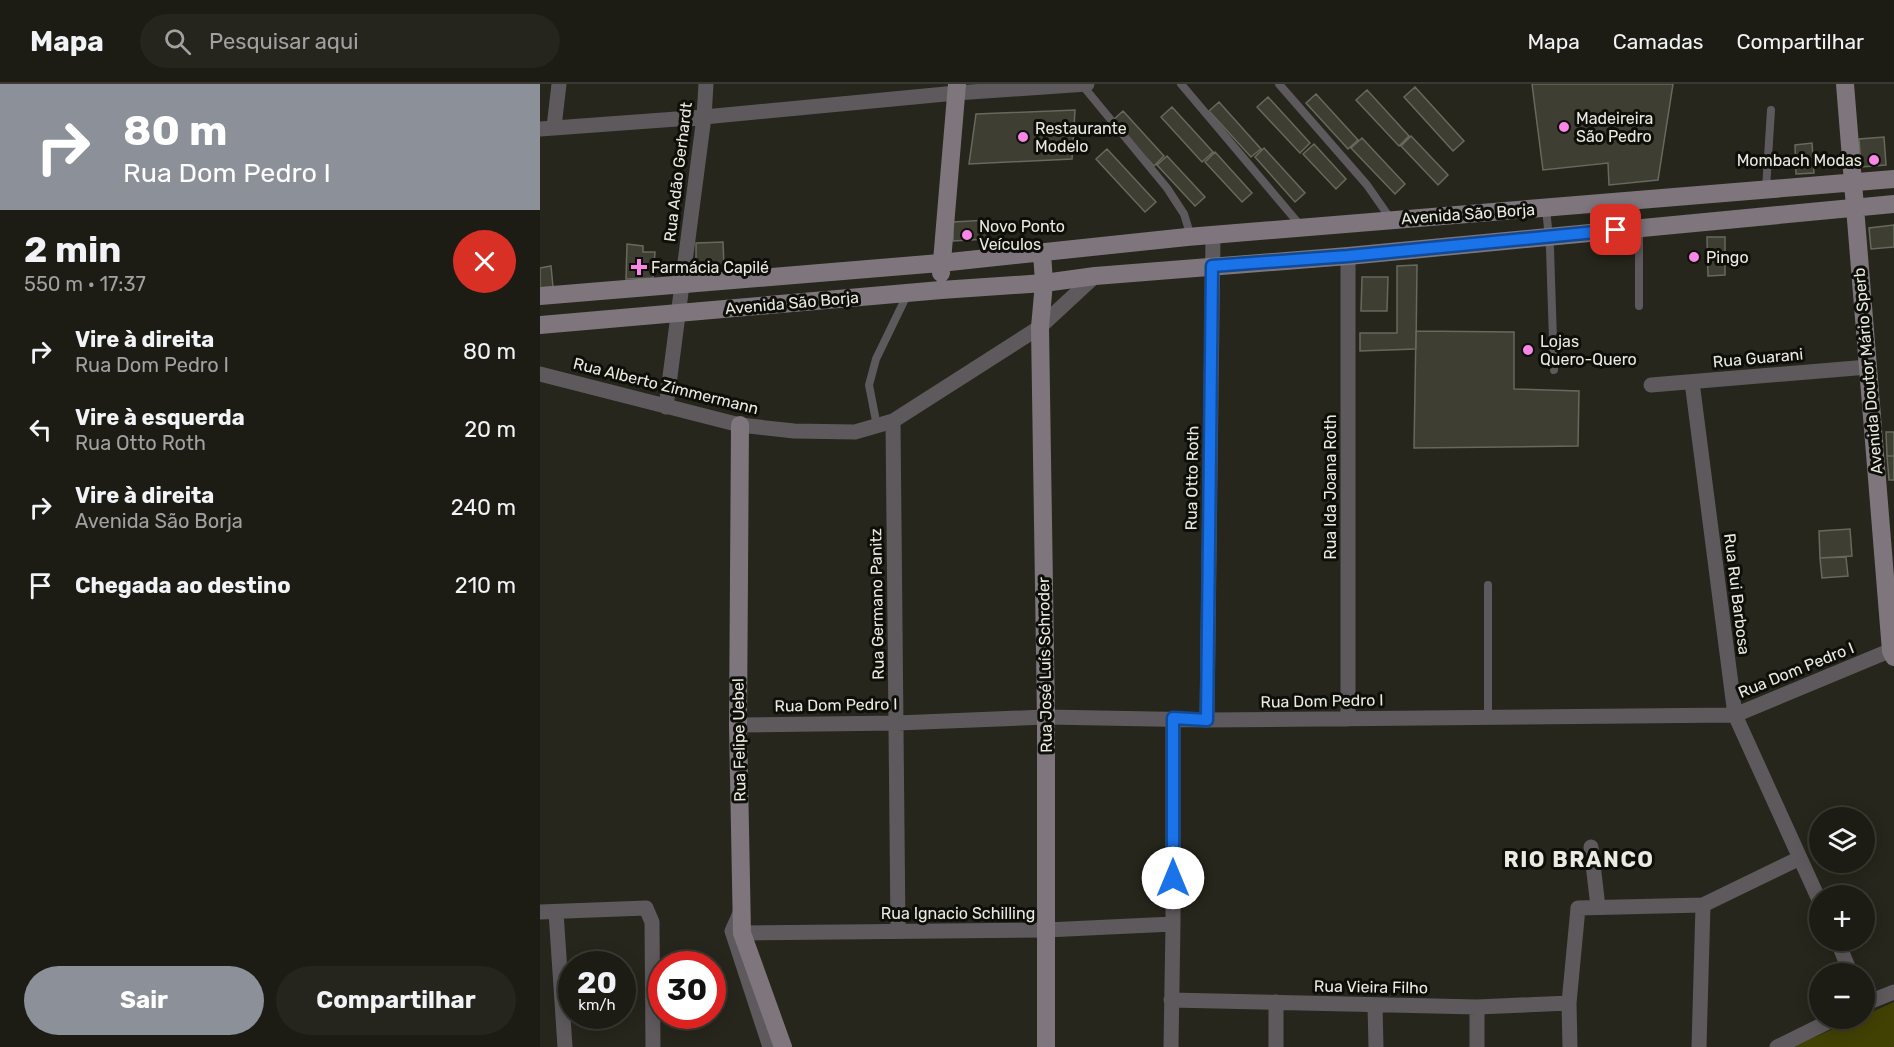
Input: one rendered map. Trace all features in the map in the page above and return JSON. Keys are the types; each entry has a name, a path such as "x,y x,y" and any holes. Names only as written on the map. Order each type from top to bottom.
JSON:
{"main road":[{"name":"Avenida Doutor Mário Sperb","path":"1845,84 1893,652"},
{"path":"941,290 940,263 956,89"},
{"name":"Avenida São Borja","path":"540,296 940,263 1187,237 1894,179"},
{"name":"Avenida São Borja","path":"540,325 941,290 1044,284 1095,276 1348,256 1894,204"},
{"path":"1042,252 1044,284"},
{"name":"Rua José Luís Schroder","path":"1044,284 1040,327 1046,717 1046,1047"},
{"name":"Rua Felipe Uebel","path":"740,425 738,724 742,933 783,1047"}],"street":[{"path":"559,84 547,128 704,117 956,89 1087,84"},
{"name":"Rua Adão Gerhardt","path":"666,407 704,117 706,84"},
{"name":"Rua Otto Roth","path":"1207,720 1213,236"},
{"name":"Rua Ida Joana Roth","path":"1347,719 1348,256"},
{"name":"Rua Alberto Zimmermann","path":"540,374 740,425 794,431 855,432 893,421 1040,327 1095,276"},
{"name":"Rua Guarani","path":"1651,385 1868,367"},
{"name":"Rua Rui Barbosa","path":"1692,382 1735,715 1812,885"},
{"name":"Rua Germano Panitz","path":"893,421 898,931"},
{"name":"Rua Dom Pedro I","path":"738,724 897,723 1046,717 1207,720 1735,715 1893,652"},
{"path":"1171,1047 1173,718"},
{"path":"1592,847 1598,907"},
{"path":"1570,1047 1569,1003 1578,908 1703,905 1800,858"},
{"path":"1699,1047 1703,905"},
{"path":"565,1047 548,912 646,908 652,922 656,1044"},
{"path":"742,908 732,931 770,1047"},
{"name":"Rua Ignacio Schilling","path":"742,933 1046,930 1173,924"},
{"path":"1875,1000 1894,992"},
{"name":"Rua Vieira Filho","path":"1171,1000 1477,1007 1569,1003"},
{"path":"1276,1002 1276,1047"},
{"path":"1376,1005 1376,1047"},
{"path":"1477,1007 1477,1047"},
{"path":"1778,1047 1814,1029"}],"lane":[{"path":"1082,84 1167,188 1184,214 1188,227 1187,237"},
{"path":"1181,84 1303,228"},
{"path":"1279,84 1367,185 1391,220"},
{"path":"1766,190 1771,110"},
{"path":"1546,208 1550,249 1554,370"},
{"path":"1639,227 1639,306"},
{"path":"877,426 869,385 876,359 907,293"},
{"path":"1488,585 1488,717"}],"shaded area":[{"path":"1894,1002 1894,1047 1792,1047 1833,1029 1875,1029 1875,1011"}],"building":[{"path":"1532,84 1673,84 1658,180 1609,185 1608,163 1543,170"},
{"path":"1415,87 1464,141 1453,151 1404,97"},
{"path":"1367,90 1409,136 1399,146 1356,100"},
{"path":"1316,94 1358,140 1348,149 1306,103"},
{"path":"1268,97 1310,143 1300,153 1257,107"},
{"path":"1219,102 1261,149 1251,157 1209,111"},
{"path":"1172,107 1213,152 1202,162 1161,117"},
{"name":"Restaurante Modelo","path":"1075,110 1072,159 969,164 976,114"},
{"path":"1123,111 1164,156 1154,166 1112,121"},
{"path":"1411,136 1448,175 1438,185 1401,146"},
{"path":"1884,137 1886,165 1861,167 1859,139"},
{"path":"1362,138 1405,184 1395,194 1351,148"},
{"path":"1812,143 1814,173 1796,174 1795,145"},
{"path":"1314,144 1346,179 1336,189 1303,154"},
{"path":"1264,148 1305,193 1295,202 1255,157"},
{"path":"1107,149 1156,202 1145,212 1096,159"},
{"path":"1215,152 1252,193 1242,202 1205,162"},
{"path":"1167,156 1205,197 1195,206 1157,165"},
{"path":"988,220 987,239 953,241 953,222"},
{"path":"1894,225 1894,247 1871,249 1869,228"},
{"path":"1707,237 1725,237 1725,275 1708,276"},
{"path":"723,242 724,267 716,268 716,271 696,272 696,243"},
{"path":"627,244 643,246 643,252 655,252 653,278 626,279"},
{"path":"1417,265 1416,349 1360,351 1360,333 1397,333 1397,266"},
{"path":"551,266 553,287 540,288 540,268"},
{"path":"1362,277 1388,277 1387,311 1361,311"},
{"path":"1416,331 1514,332 1514,389 1579,391 1578,446 1414,448"},
{"path":"1886,432 1894,432 1894,456 1887,456"},
{"path":"1887,456 1894,456 1894,480 1889,480"},
{"path":"1850,529 1852,556 1820,558 1819,531"},
{"path":"1846,557 1848,576 1822,578 1820,558"}],"place":[{"name":"Madeireira São Pedro","path":"1564,127"},
{"name":"Restaurante Modelo","path":"1023,137"},
{"name":"Mombach Modas","path":"1874,160"},
{"name":"Novo Ponto Veículos","path":"967,235"},
{"name":"Pingo","path":"1694,257"},
{"name":"Farmácia Capilé","path":"639,267"},
{"name":"Lojas Quero-Quero","path":"1528,350"}],"district":[{"name":"RIO BRANCO","path":"1579,859"}],"route":[{"path":"1173,878 1173,718 1207,720 1212,266 1348,256 1616,230"}]}
